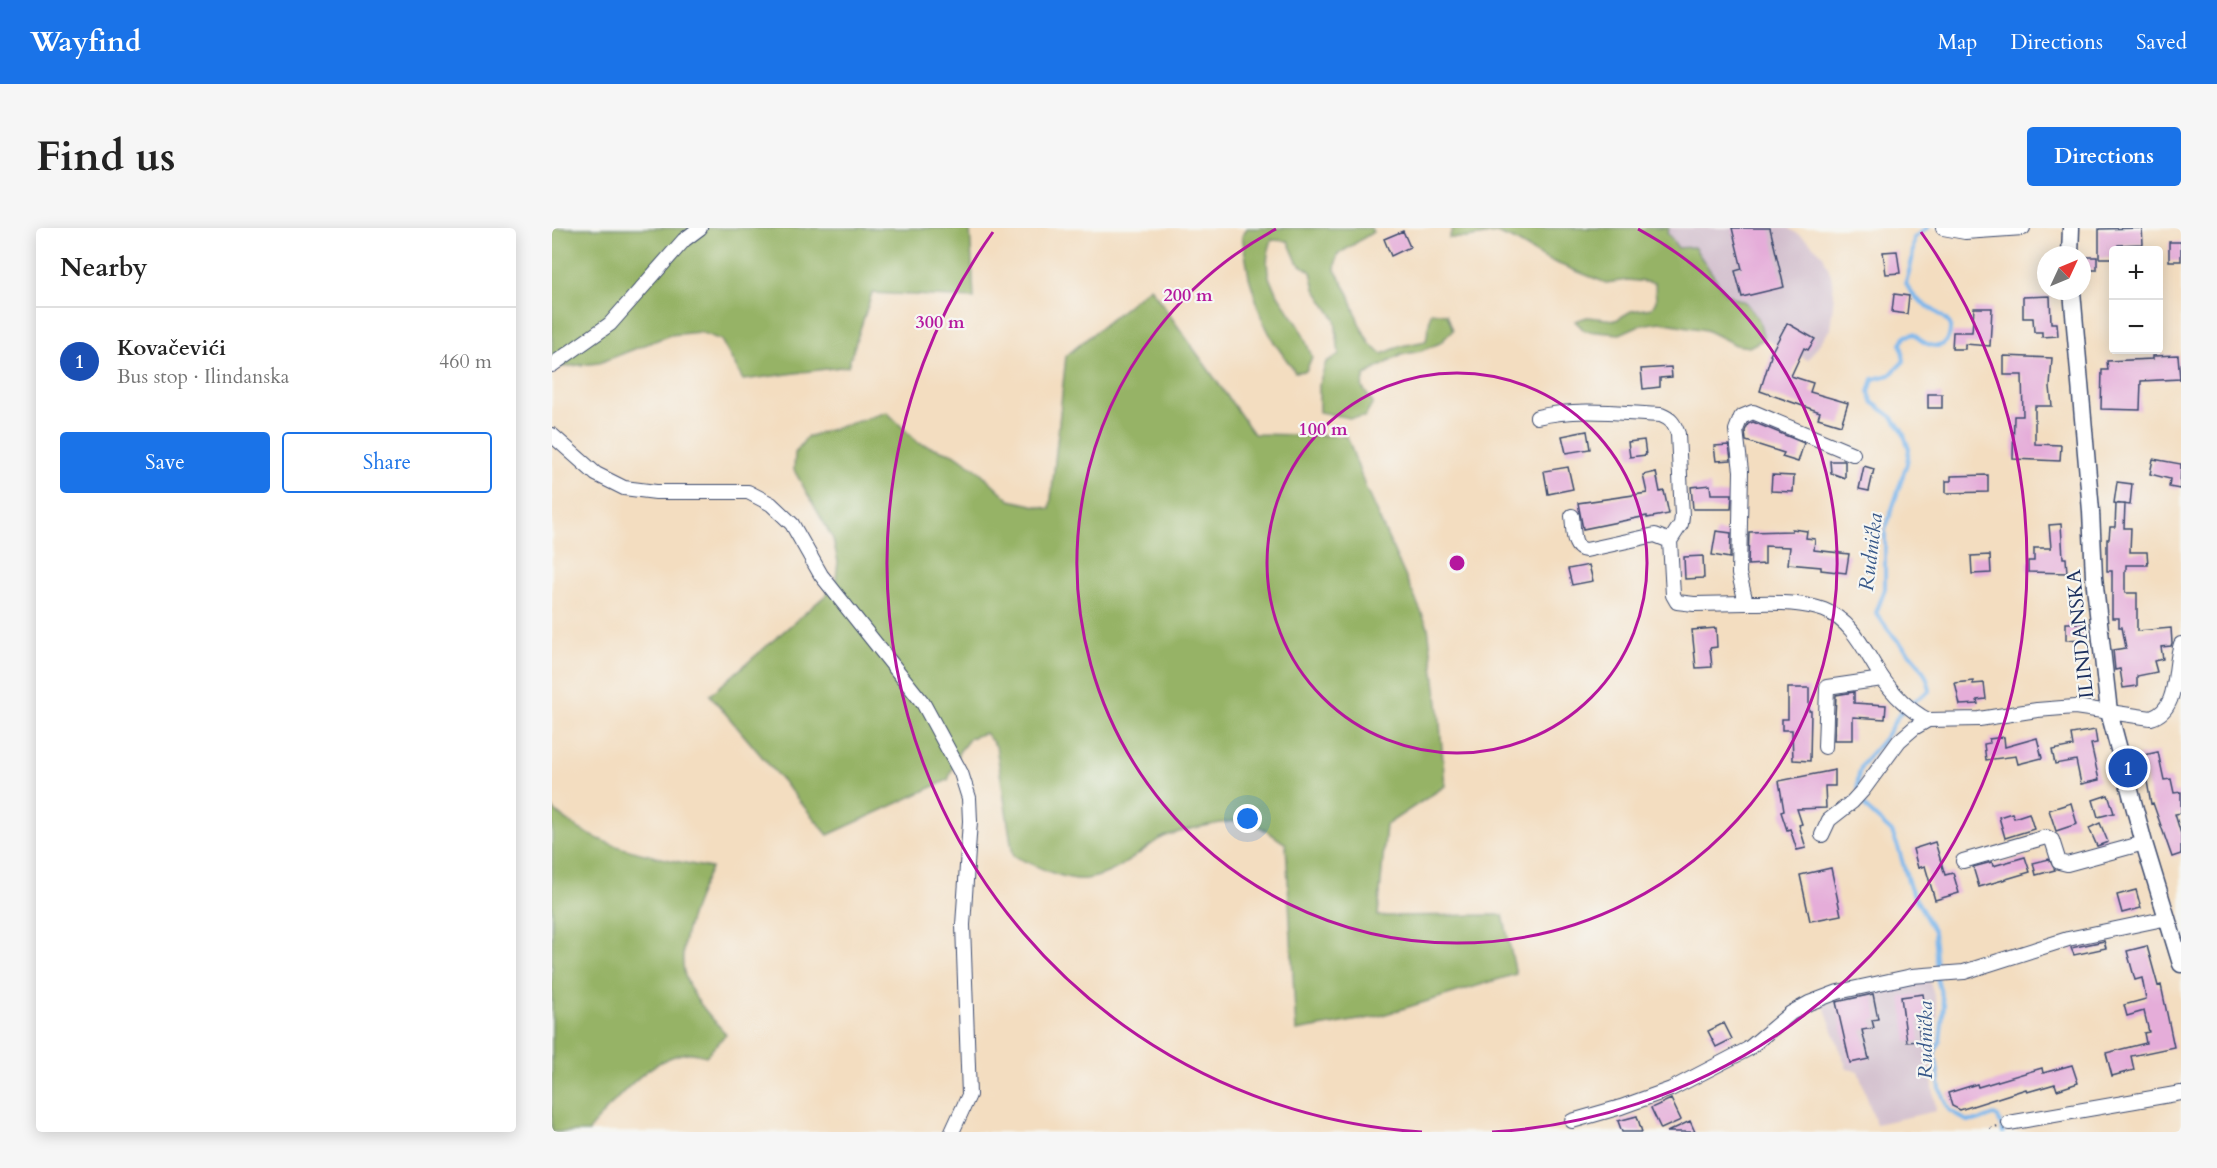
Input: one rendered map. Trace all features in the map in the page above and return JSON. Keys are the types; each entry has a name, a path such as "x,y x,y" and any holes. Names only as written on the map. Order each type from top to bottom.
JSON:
{"street":[{"path":"552,366 610,324 684,240 700,228"},
{"path":"1943,228 1965,232 2023,228"},
{"path":"2071,228 2075,246"},
{"name":"ILINDANSKA","path":"2073,300 2091,510 2094,577 2109,712 2144,843 2181,964"},
{"path":"1537,417 1577,411 1661,415 1670,419 1675,424 1678,434 1682,516 1681,524 1670,541 1673,595 1677,602 1694,604 1799,603 1827,611 1852,630 1882,679 1907,705 1928,720"},
{"path":"1746,603 1739,574 1741,471 1736,430 1738,420 1744,414 1753,412 1853,454"},
{"path":"552,435 596,474 624,488 656,492 748,492 771,504 792,524 822,575 923,703 961,773 969,798 970,821 963,925 969,1095 952,1132"},
{"path":"1572,516 1576,546 1581,550 1655,535 1670,541"},
{"path":"1822,835 1829,820 1863,790 1899,741 1928,720 1979,719 2075,707 2151,718 2159,716 2171,698 2181,644"},
{"path":"1825,747 1827,687 1882,679"},
{"path":"1963,861 2046,837 2052,840 2059,862 2067,864 2144,843"},
{"path":"1572,1121 1671,1089 1748,1049 1791,1013 1838,992 1896,978 1964,972 2068,939 2168,918"},
{"path":"2009,1123 2181,1093"}],"shaded area":[{"path":"1669,228 1788,228 1807,240 1823,255 1831,275 1834,296 1830,329 1808,360 1764,339 1759,320 1745,302 1726,294 1694,248 1678,248 1667,233"},
{"path":"1910,981 1930,982 1937,1005 1938,1015 1929,1054 1936,1111 1876,1124 1858,1071 1847,1069 1823,1003"}],"green space":[{"path":"552,228 970,228 974,298 872,293 848,366 743,380 721,340 700,332 670,335 599,363 552,368"},
{"path":"1247,228 1371,228 1373,232 1337,255 1335,270 1349,294 1359,323 1370,344 1382,354 1401,346 1426,341 1431,312 1447,314 1453,330 1440,343 1421,351 1401,355 1365,375 1362,387 1373,403 1365,417 1350,418 1319,412 1319,384 1326,362 1339,355 1335,319 1315,289 1311,272 1297,262 1288,241 1272,240 1267,266 1269,276 1278,295 1299,326 1312,357 1306,371 1295,372 1274,342 1262,319 1249,277 1242,236"},
{"path":"1453,228 1669,228 1667,233 1678,248 1694,247 1726,294 1745,302 1759,320 1764,339 1749,347 1736,345 1706,330 1660,322 1640,325 1620,334 1585,331 1575,321 1587,317 1616,320 1631,311 1652,308 1656,301 1655,283 1628,280 1606,283 1546,259 1514,240 1496,233 1467,238 1449,238"},
{"path":"1150,287 1254,434 1347,436 1366,489 1428,627 1439,711 1445,786 1386,825 1378,916 1503,915 1516,974 1376,1017 1296,1031 1286,844 1262,828 1251,822 1239,821 1187,830 1158,840 1124,864 1096,877 1078,879 1059,875 1013,856 996,746 985,733 970,738 959,752 948,780 828,835 710,695 835,587 838,562 833,539 794,470 795,453 807,437 887,412 918,443 954,454 980,472 1010,500 1050,509 1066,356"},
{"path":"552,808 568,822 606,842 648,855 711,868 688,924 683,968 694,995 726,1034 706,1056 689,1053 672,1057 646,1072 622,1093 589,1132 552,1132"}],"building":[{"path":"1732,228 1770,228 1784,287 1742,297 1735,271 1742,269"},
{"path":"2142,228 2143,244 2109,246 2109,258 2099,258 2099,229"},
{"path":"1403,231 1410,247 1391,256 1384,239"},
{"path":"2169,242 2181,242 2181,261 2169,261"},
{"path":"1897,251 1900,273 1886,274 1883,252"},
{"path":"2091,257 2097,257 2097,270 2091,270"},
{"path":"1894,294 1909,296 1907,314 1892,312"},
{"path":"2037,296 2037,300 2050,300 2051,323 2057,323 2058,336 2042,337 2042,332 2034,332 2033,318 2023,318 2023,297"},
{"path":"1974,308 1992,308 1990,346 1965,344 1965,349 1952,349 1953,332 1972,332"},
{"path":"1787,323 1815,339 1808,350 1804,348 1791,376 1813,383 1810,392 1848,403 1841,425 1818,418 1820,412 1760,391 1770,355"},
{"path":"2178,355 2180,379 2141,381 2140,410 2101,409 2102,370 2108,370 2107,361 2153,359 2153,356"},
{"path":"2004,356 2052,358 2050,387 2052,406 2035,406 2035,444 2061,445 2060,461 2013,459 2014,416 2023,416 2022,375 2004,375"},
{"path":"1671,367 1672,377 1660,378 1660,387 1643,389 1641,369"},
{"path":"1928,394 1942,394 1942,408 1928,408"},
{"path":"1753,422 1804,443 1798,462 1782,457 1784,453 1746,441 1745,431 1748,424"},
{"path":"1587,431 1590,449 1566,453 1562,436"},
{"path":"1644,440 1646,455 1630,457 1628,442"},
{"path":"1729,445 1731,460 1716,461 1714,446"},
{"path":"2153,459 2181,464 2180,489 2169,487 2170,479 2150,474"},
{"path":"1830,461 1845,461 1845,478 1831,473"},
{"path":"1864,466 1874,469 1869,491 1859,489"},
{"path":"1568,467 1573,489 1548,494 1544,471"},
{"path":"1656,472 1660,492 1664,491 1669,514 1647,518 1647,516 1583,529 1578,503 1647,493 1643,475"},
{"path":"1772,475 1794,476 1793,492 1771,491"},
{"path":"1988,475 1988,492 1946,493 1946,481 1951,481 1951,476"},
{"path":"2117,482 2132,484 2130,505 2114,503"},
{"path":"1710,485 1711,494 1732,494 1731,509 1693,509 1691,487"},
{"path":"2116,504 2125,504 2124,528 2131,528 2130,552 2147,552 2148,565 2126,565 2125,571 2125,593 2137,593 2137,631 2171,628 2172,643 2171,646 2161,647 2163,659 2154,661 2157,672 2137,676 2137,686 2123,688 2120,669 2115,670 2113,650 2126,648 2122,627 2119,627 2119,618 2112,618 2112,571 2107,571 2107,539 2109,539 2110,527 2115,527"},
{"path":"2061,524 2063,558 2066,558 2067,573 2028,572 2028,561 2034,561 2034,548 2051,548 2049,525"},
{"path":"1792,529 1807,531 1806,538 1815,539 1814,550 1849,554 1846,573 1821,570 1821,567 1788,564 1790,547 1765,546 1765,564 1748,565 1749,532 1792,531"},
{"path":"1716,531 1731,533 1730,558 1712,555"},
{"path":"1990,555 1991,573 1972,574 1971,556"},
{"path":"1703,556 1704,578 1685,579 1684,557"},
{"path":"1589,565 1593,581 1572,585 1568,569"},
{"path":"2066,623 2083,623 2084,639 2066,640"},
{"path":"1716,628 1717,647 1710,648 1712,667 1696,668 1692,630"},
{"path":"1973,681 1973,684 1984,683 1986,699 1977,700 1978,704 1960,705 1955,683"},
{"path":"1788,688 1809,688 1810,761 1793,760 1792,730 1782,730 1782,719 1788,719"},
{"path":"1854,692 1854,703 1886,705 1885,719 1853,717 1853,740 1834,740 1836,695"},
{"path":"2095,730 2097,743 2091,744 2099,780 2081,784 2076,760 2055,764 2052,750 2073,746 2071,734"},
{"path":"2004,737 2005,747 2037,738 2042,758 2018,764 2016,756 1986,760 1984,744 1990,743 1989,739"},
{"path":"2158,752 2164,780 2171,779 2174,793 2181,792 2181,813 2175,814 2181,834 2181,854 2172,857 2153,803 2151,804 2145,770 2139,771 2135,757"},
{"path":"1835,770 1835,786 1825,786 1826,808 1797,809 1806,848 1797,850 1781,812 1784,811 1779,781"},
{"path":"2108,795 2114,813 2098,817 2093,800"},
{"path":"2071,803 2077,824 2056,831 2049,810"},
{"path":"2012,813 2014,818 2029,813 2034,829 2005,838 1999,817"},
{"path":"2100,823 2108,842 2097,846 2089,828"},
{"path":"1935,842 1945,875 1953,873 1959,893 1935,900 1925,866 1918,868 1913,849"},
{"path":"2025,857 2030,872 1979,887 1973,867 1992,862 1993,866"},
{"path":"2049,859 2055,870 2036,875 2033,863"},
{"path":"1831,868 1841,915 1810,921 1800,875"},
{"path":"2136,890 2141,908 2122,913 2117,895"},
{"path":"2104,941 2106,948 2074,955 2071,948"},
{"path":"2147,946 2158,986 2161,985 2174,1047 2131,1056 2134,1070 2112,1076 2106,1053 2146,1043 2144,1033 2149,1032 2144,1011 2127,1016 2124,1005 2146,999 2142,978 2135,980 2127,951"},
{"path":"1873,994 1878,1019 1872,1020 1874,1028 1862,1030 1869,1059 1850,1063 1836,1002"},
{"path":"1923,994 1927,1021 1918,1022 1920,1041 1907,1042 1901,997"},
{"path":"1724,1023 1732,1039 1716,1047 1708,1031"},
{"path":"2072,1065 2078,1083 2057,1090 2055,1084 2027,1092 2026,1089 1960,1110 1952,1106 1948,1093 1977,1084 1978,1087 2042,1068 2043,1073"},
{"path":"1671,1099 1681,1120 1661,1129 1651,1108"},
{"path":"1637,1116 1642,1132 1622,1132 1618,1121"},
{"path":"1690,1121 1695,1132 1667,1132"}],"waterway":[{"name":"Rudnička","path":"1858,789 1859,772 1862,765 1886,736 1904,709 1930,690 1920,666 1876,613 1885,589 1885,531 1907,463 1909,449 1902,430 1892,417 1872,402 1869,392 1873,379 1890,375 1904,361 1901,343 1906,336 1914,334 1926,344 1938,346 1947,340 1950,333 1950,324 1914,296 1906,283 1912,260 1914,238 1927,228"},
{"name":"Rudnička","path":"1861,799 1866,808 1892,832 1910,888 1934,932 1937,970"},
{"name":"Rudnička","path":"1937,978 1944,1005 1940,1041 1935,1052 1940,1089 1949,1110 1967,1121 1978,1121 1994,1115 1998,1117 2003,1132"}],"place":[{"name":"Kovačevići","path":"2128,768"}]}
